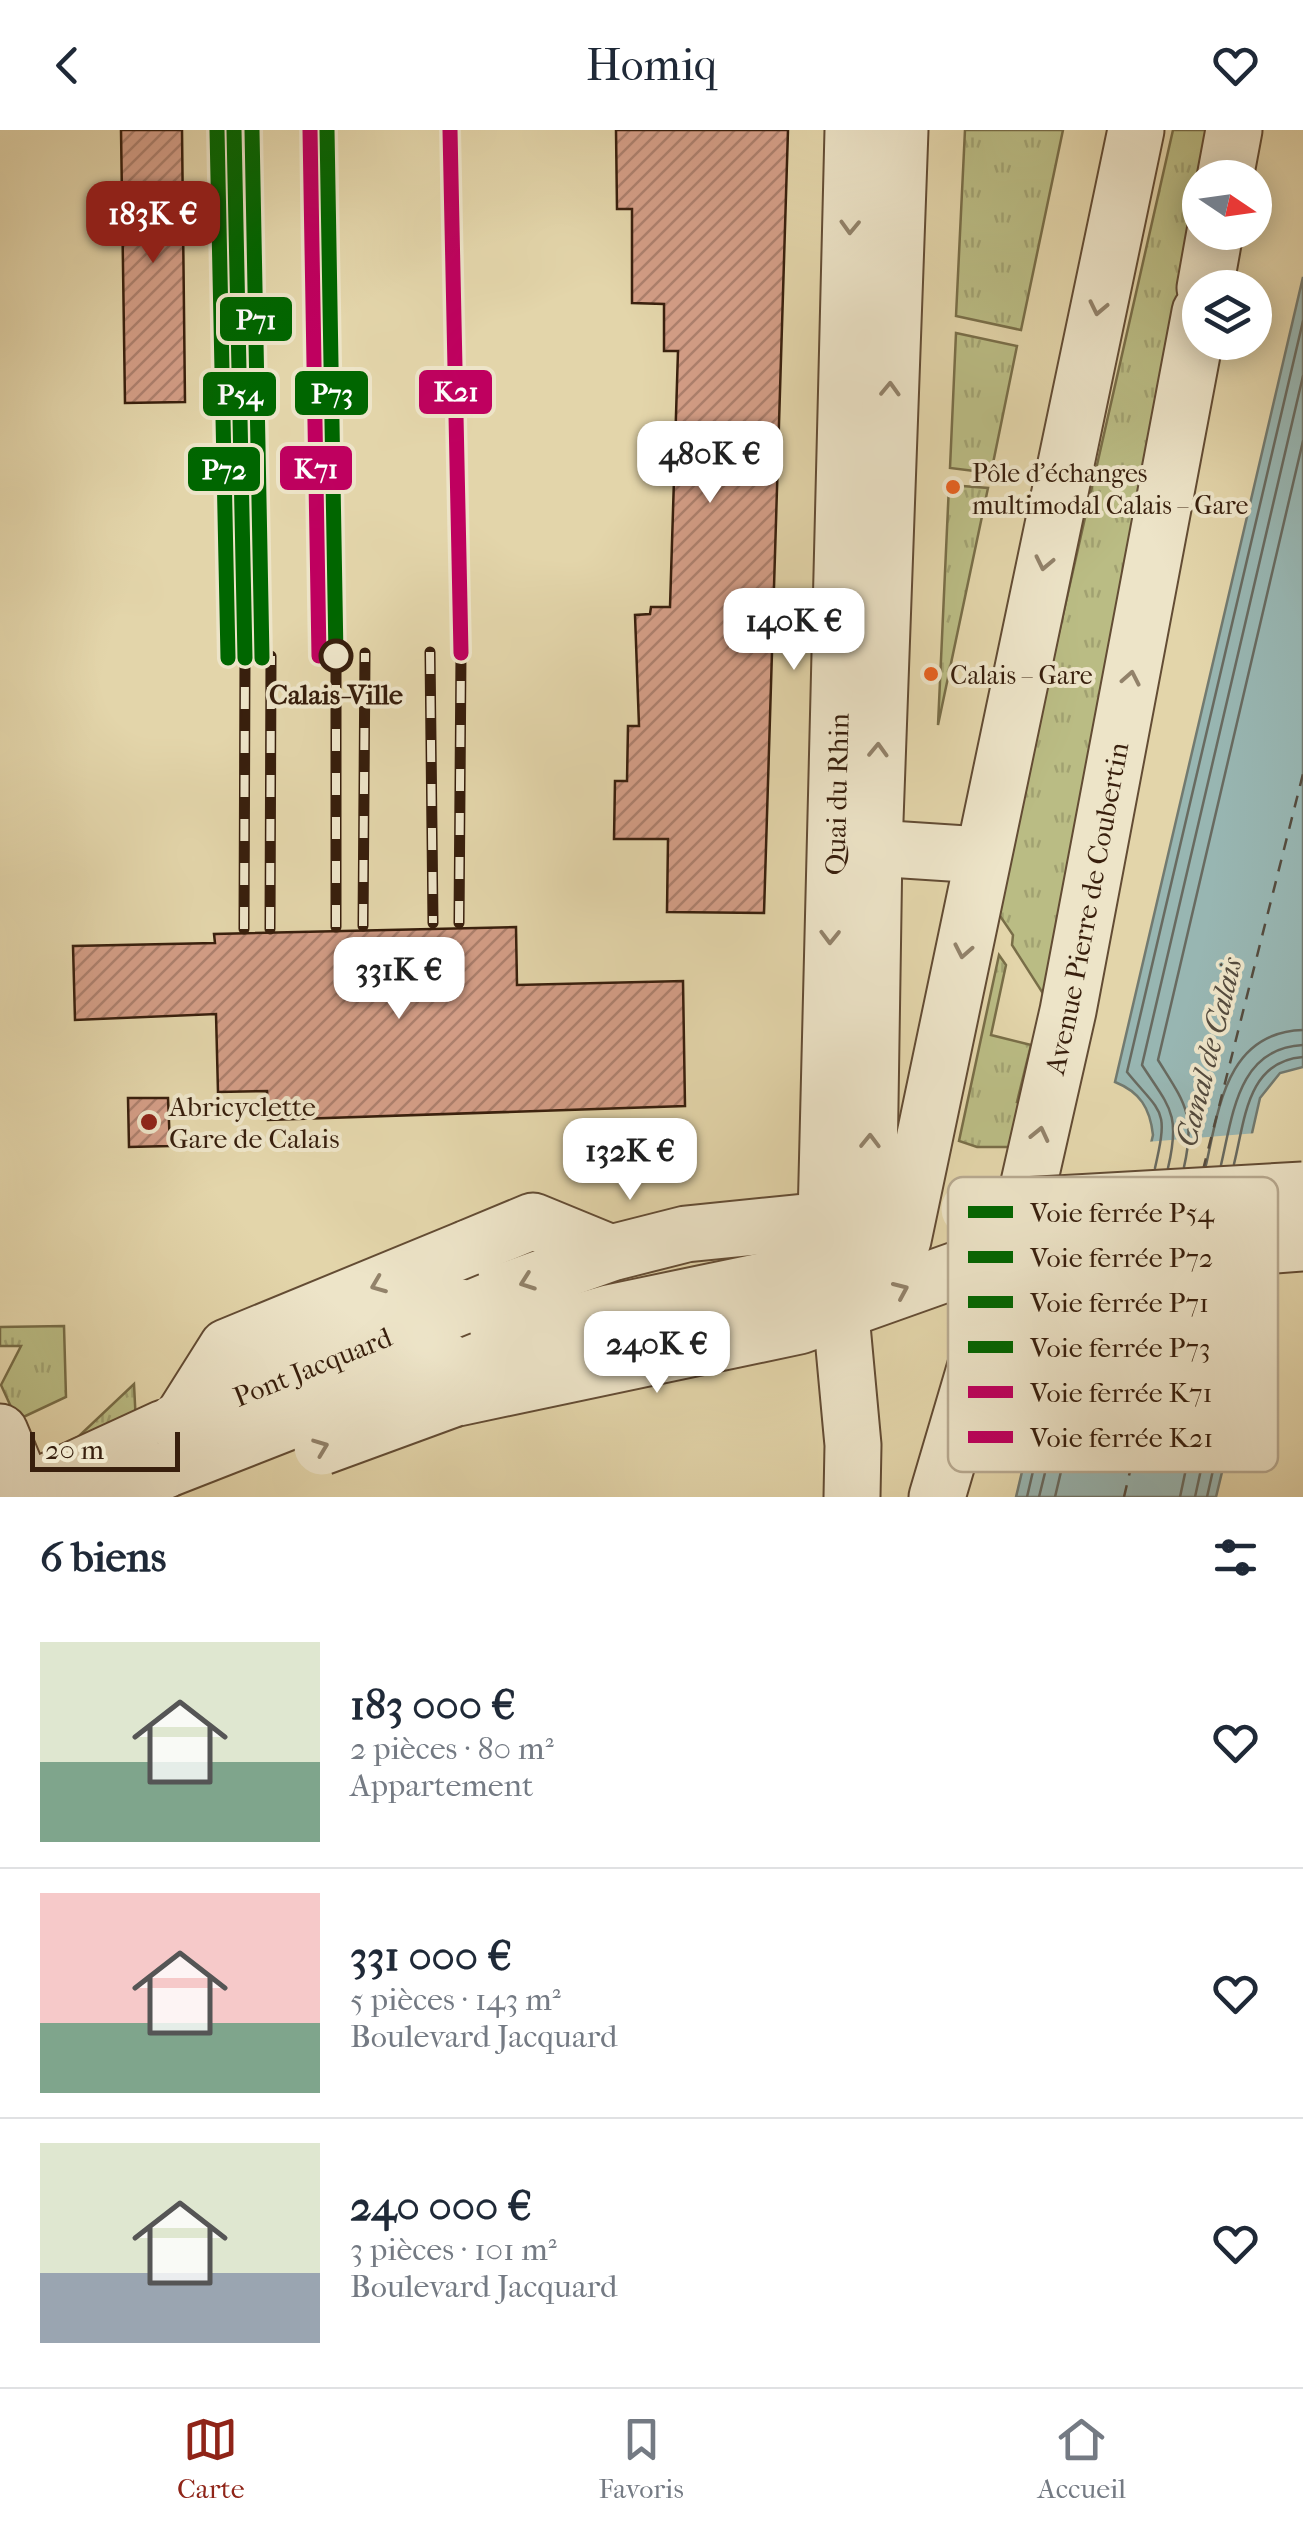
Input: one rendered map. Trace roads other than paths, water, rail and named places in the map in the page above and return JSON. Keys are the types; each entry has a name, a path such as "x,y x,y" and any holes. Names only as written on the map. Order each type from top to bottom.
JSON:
{"street":[{"name":"Quai du Rhin","path":"853,130 858,1245"},
{"path":"852,1497 900,130"},
{"path":"858,1245 981,855 1136,130"},
{"path":"1229,160 1234,130"},
{"name":"Avenue Pierre de Coubertin","path":"1030,1177 1068,1011 1191,360"},
{"path":"874,848 981,855"},
{"path":"1278,1191 1303,1190"},
{"path":"0,1432 20,1494 449,1379 948,1216"},
{"path":"105,1497 178,1453 227,1347 533,1221 610,1253"},
{"name":"Pont Jacquard","path":"178,1453 460,1308 610,1253 686,1234 858,1245"},
{"path":"1278,1246 1303,1244"},
{"path":"858,1245 948,1265"},
{"name":"Avenue Pierre de Coubertin","path":"937,1497 948,1460"}],"water":[{"name":"Canal de Calais","path":"1303,277 1303,1067 1280,1073 1260,1098 1242,1177 1143,1177 1153,1135 1149,1117 1142,1102 1115,1082"},
{"path":"1022,1472 1222,1472 1216,1497 1016,1497"}],"railway":[{"path":"430,652 433,923"},
{"path":"363,926 365,653"},
{"path":"459,923 461,653"},
{"path":"270,929 271,656"},
{"path":"336,656 336,927"},
{"path":"244,929 245,658"}],"rail line":[{"name":"P72","path":"217,130 228,658"},
{"name":"P54","path":"234,130 245,658"},
{"name":"P71","path":"252,130 262,658"},
{"name":"K71","path":"310,130 319,656"},
{"name":"P73","path":"327,130 336,656"},
{"name":"K21","path":"450,130 461,653"}],"place":[{"name":"Pôle d'échanges multimodal Calais – Gare","path":"953,487"},
{"name":"Calais-Ville","path":"336,656"},
{"name":"Calais – Gare","path":"931,674"},
{"name":"Abricyclette Gare de Calais","path":"149,1122"}]}
